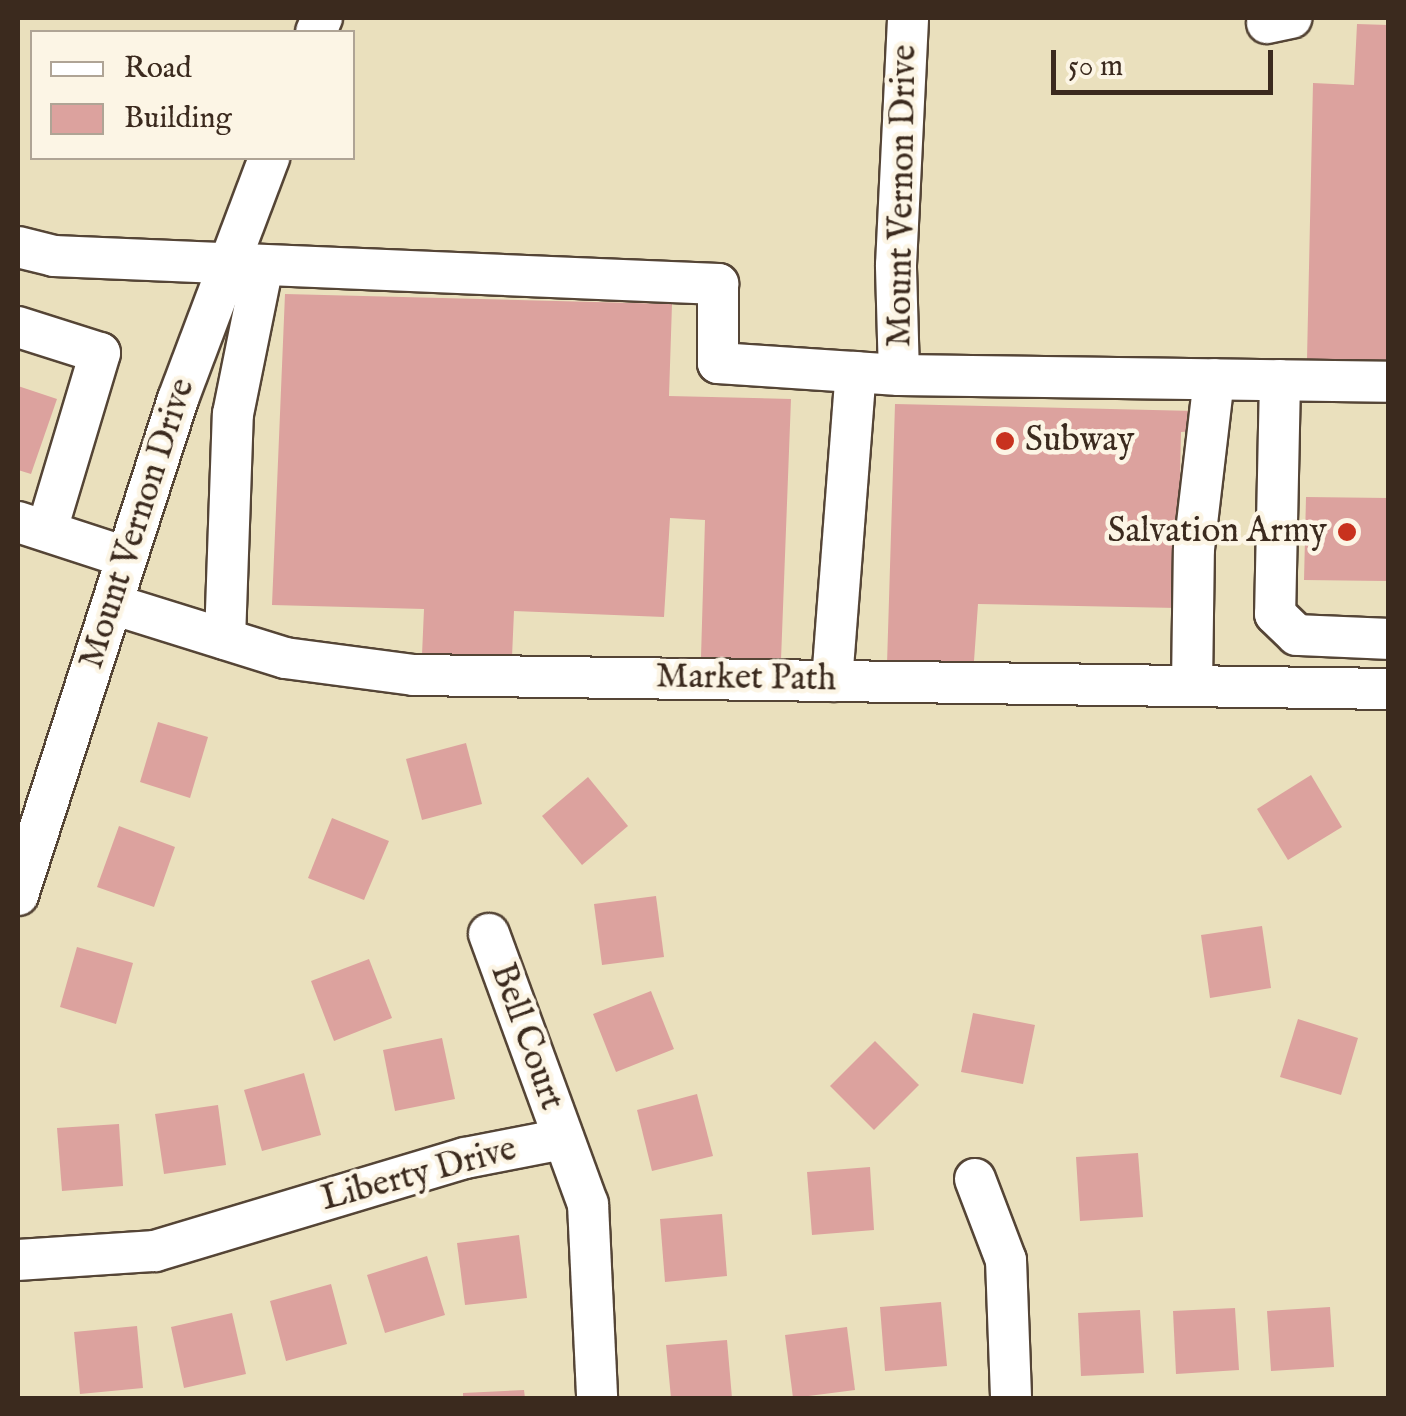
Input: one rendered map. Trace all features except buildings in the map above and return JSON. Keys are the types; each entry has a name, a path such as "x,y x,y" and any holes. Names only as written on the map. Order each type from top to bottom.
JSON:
{"street":[{"name":"Mount Vernon Drive","path":"899,375 896,265 908,18"},
{"name":"Mount Vernon Drive","path":"18,895 32,791 112,604 125,557 246,265 269,160"},
{"path":"18,250 54,256 718,284 718,364 899,375 1388,382"},
{"path":"225,639 233,414 246,265"},
{"path":"18,328 100,353 32,526 125,557"},
{"path":"832,680 856,372"},
{"path":"1192,686 1194,549 1214,379"},
{"path":"1280,380 1274,614 1297,635 1388,639"},
{"name":"Market Path","path":"112,604 285,658 414,674 1388,689"},
{"name":"Bell Court","path":"489,934 562,1140"},
{"name":"Liberty Drive","path":"18,1260 155,1251 465,1158 562,1140 588,1204 597,1398"},
{"path":"975,1179 1006,1260 1011,1398"}],"place":[{"name":"Subway","path":"1005,441"},
{"name":"Salvation Army","path":"1347,532"}]}
